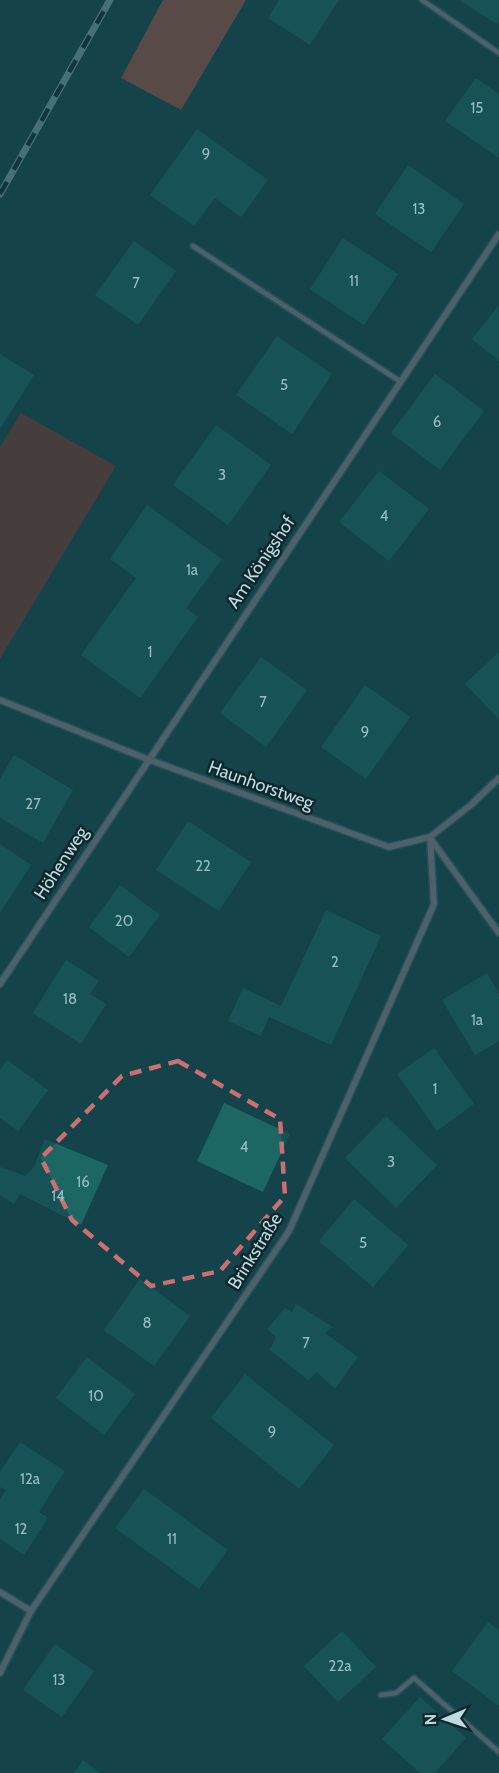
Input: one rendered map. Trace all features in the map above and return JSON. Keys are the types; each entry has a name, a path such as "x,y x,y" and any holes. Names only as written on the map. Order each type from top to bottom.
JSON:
{"street":[{"name":"Am Königshof","path":"147,759 499,234"},
{"name":"Haunhorstweg","path":"0,700 147,759 389,847 430,837 472,804 499,778"},
{"name":"Höhenweg","path":"0,984 147,759"},
{"path":"430,837 499,933"},
{"name":"Brinkstraße","path":"0,1673 31,1611 289,1231 434,904 430,837"},
{"path":"0,1592 31,1611"}],"lane":[{"path":"422,0 499,53"},
{"path":"193,246 400,382"},
{"path":"381,1695 396,1693 414,1677 499,1752"}],"highlighted area":[{"path":"178,1061 280,1119 285,1196 220,1271 151,1286 72,1220 41,1158 122,1076"}],"shaded area":[{"path":"163,0 246,0 181,110 121,78"},
{"path":"21,413 116,466 0,659 0,447"}],"building":[{"path":"279,0 339,0 310,45 268,18"},
{"path":"459,0 499,0 499,21 497,24"},
{"path":"476,78 499,94 499,158 445,121"},
{"path":"197,129 268,180 241,217 215,198 194,226 150,195"},
{"path":"408,165 464,204 431,252 375,214"},
{"path":"343,238 398,274 364,325 310,289"},
{"path":"134,241 176,271 138,325 95,295"},
{"path":"499,305 499,361 472,339"},
{"path":"277,336 332,374 292,434 236,395"},
{"path":"0,354 34,375 0,429"},
{"path":"435,374 484,411 440,470 391,433"},
{"path":"216,425 271,465 228,525 173,485"},
{"path":"379,471 429,509 389,561 339,522"},
{"path":"147,505 222,559 186,608 198,617 140,698 81,655 136,578 110,559"},
{"path":"499,652 499,719 465,684"},
{"path":"261,657 307,690 266,747 220,713"},
{"path":"365,685 410,717 366,779 321,747"},
{"path":"14,755 73,790 43,843 0,818 0,779"},
{"path":"188,821 251,862 219,911 156,870"},
{"path":"0,844 31,865 0,913"},
{"path":"120,885 160,915 129,957 89,927"},
{"path":"326,910 381,936 331,1045 269,1017 261,1036 228,1021 243,988 281,1006"},
{"path":"66,960 99,981 90,994 106,1004 81,1044 33,1013"},
{"path":"487,973 499,994 499,1041 475,1055 442,1000"},
{"path":"434,1048 474,1104 437,1131 397,1074"},
{"path":"7,1060 48,1090 18,1131 0,1118 0,1070"},
{"path":"224,1103 290,1134 263,1192 197,1161"},
{"path":"386,1116 437,1165 396,1208 345,1158"},
{"path":"45,1139 108,1165 81,1225 20,1194 14,1204 0,1195 0,1167 25,1176 34,1167"},
{"path":"354,1199 408,1245 373,1287 319,1241"},
{"path":"140,1279 190,1316 154,1366 104,1330"},
{"path":"296,1304 333,1327 325,1333 358,1357 335,1389 317,1372 308,1380 270,1350 276,1337 267,1329 285,1308 292,1312"},
{"path":"87,1357 135,1394 104,1435 56,1398"},
{"path":"245,1374 334,1445 299,1489 211,1418"},
{"path":"20,1442 65,1471 39,1512 48,1518 24,1555 0,1539 0,1499 6,1490 0,1487 0,1472"},
{"path":"144,1489 228,1550 199,1589 115,1528"},
{"path":"488,1622 499,1630 499,1706 452,1671"},
{"path":"342,1631 376,1667 338,1702 304,1666"},
{"path":"55,1644 94,1671 62,1717 23,1690"},
{"path":"420,1697 466,1738 435,1773 420,1773 382,1739"},
{"path":"83,1760 100,1773 74,1773"}],"railway":[{"path":"0,194 110,0"}]}
